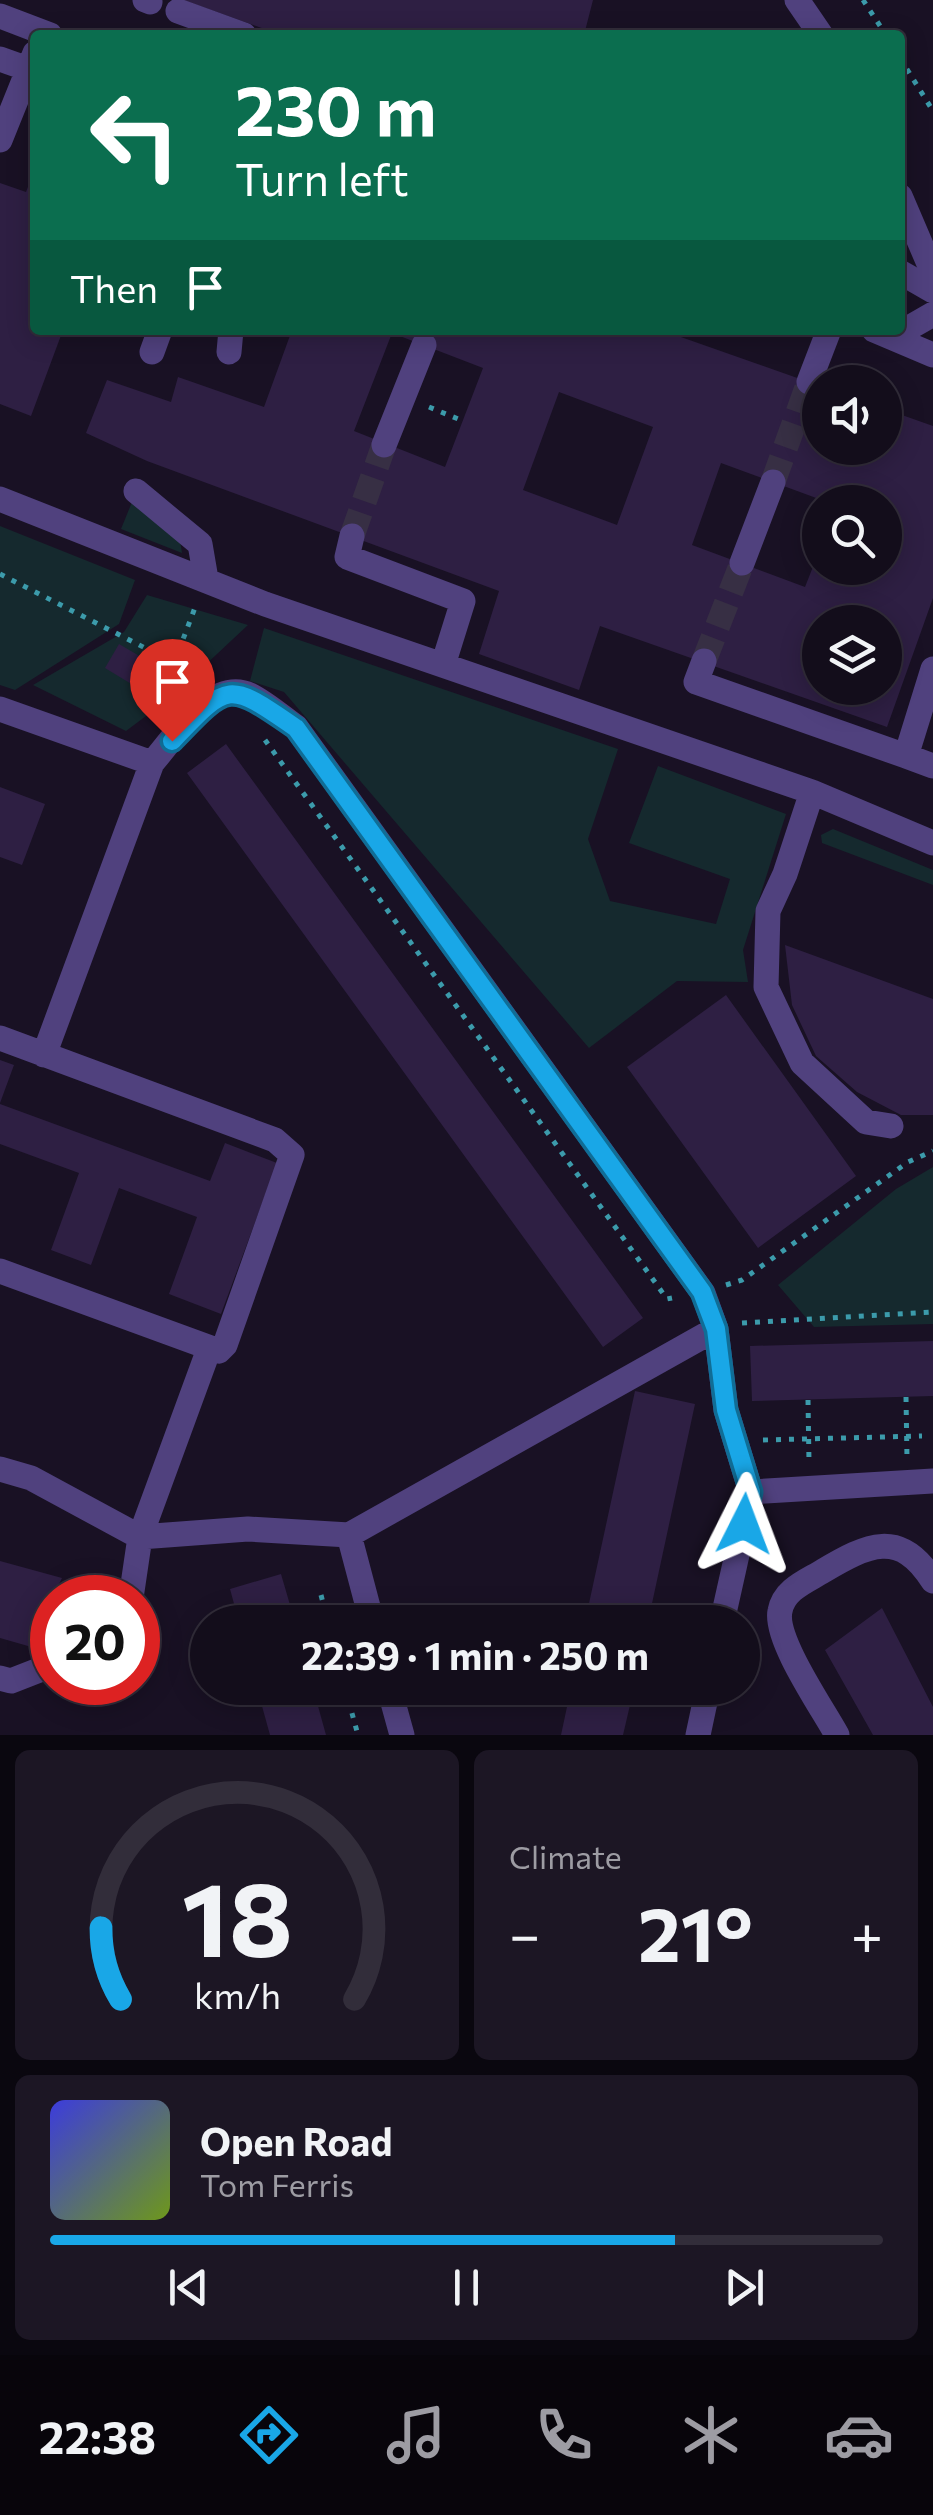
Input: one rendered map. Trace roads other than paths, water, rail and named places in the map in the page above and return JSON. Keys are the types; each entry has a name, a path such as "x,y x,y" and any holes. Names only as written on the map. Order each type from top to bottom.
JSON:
{"lane":[{"path":"797,0 817,30"},
{"path":"178,11 230,30"},
{"path":"0,16 30,38"},
{"path":"0,59 30,48"},
{"path":"0,140 30,69"},
{"path":"905,210 922,257 933,273"},
{"path":"905,275 933,291"},
{"path":"905,325 933,314"},
{"path":"816,365 827,335"},
{"path":"888,335 933,356"},
{"path":"384,445 424,345"},
{"path":"742,564 773,482"},
{"path":"136,490 200,544 206,579"},
{"path":"0,499 443,666 812,792 933,843"},
{"path":"352,536 346,556 462,601 443,666"},
{"path":"704,661 696,682 933,766"},
{"path":"906,756 933,669"},
{"path":"44,1054 152,762 212,698 232,692 248,694 296,728 702,1292 716,1329 726,1410 751,1492 726,1605"},
{"path":"0,710 152,762"},
{"path":"812,792 786,874 768,911 766,987 802,1062 866,1122 891,1126"},
{"path":"0,1038 275,1140 292,1155 225,1345 219,1351 0,1271"},
{"path":"0,1469 31,1478 140,1537 248,1529 349,1535 716,1329"},
{"path":"134,1575 140,1537 210,1349"},
{"path":"751,1492 933,1481"},
{"path":"349,1535 368,1605"},
{"path":"838,1735 782,1633 780,1611 791,1590 873,1545 899,1548 922,1563 933,1581"},
{"path":"0,1678 11,1680 30,1674"},
{"path":"394,1705 402,1735"},
{"path":"698,1735 704,1705"}],"tunnel":[{"path":"773,482 802,401"},
{"path":"352,536 384,445"},
{"path":"704,661 742,563"}]}
